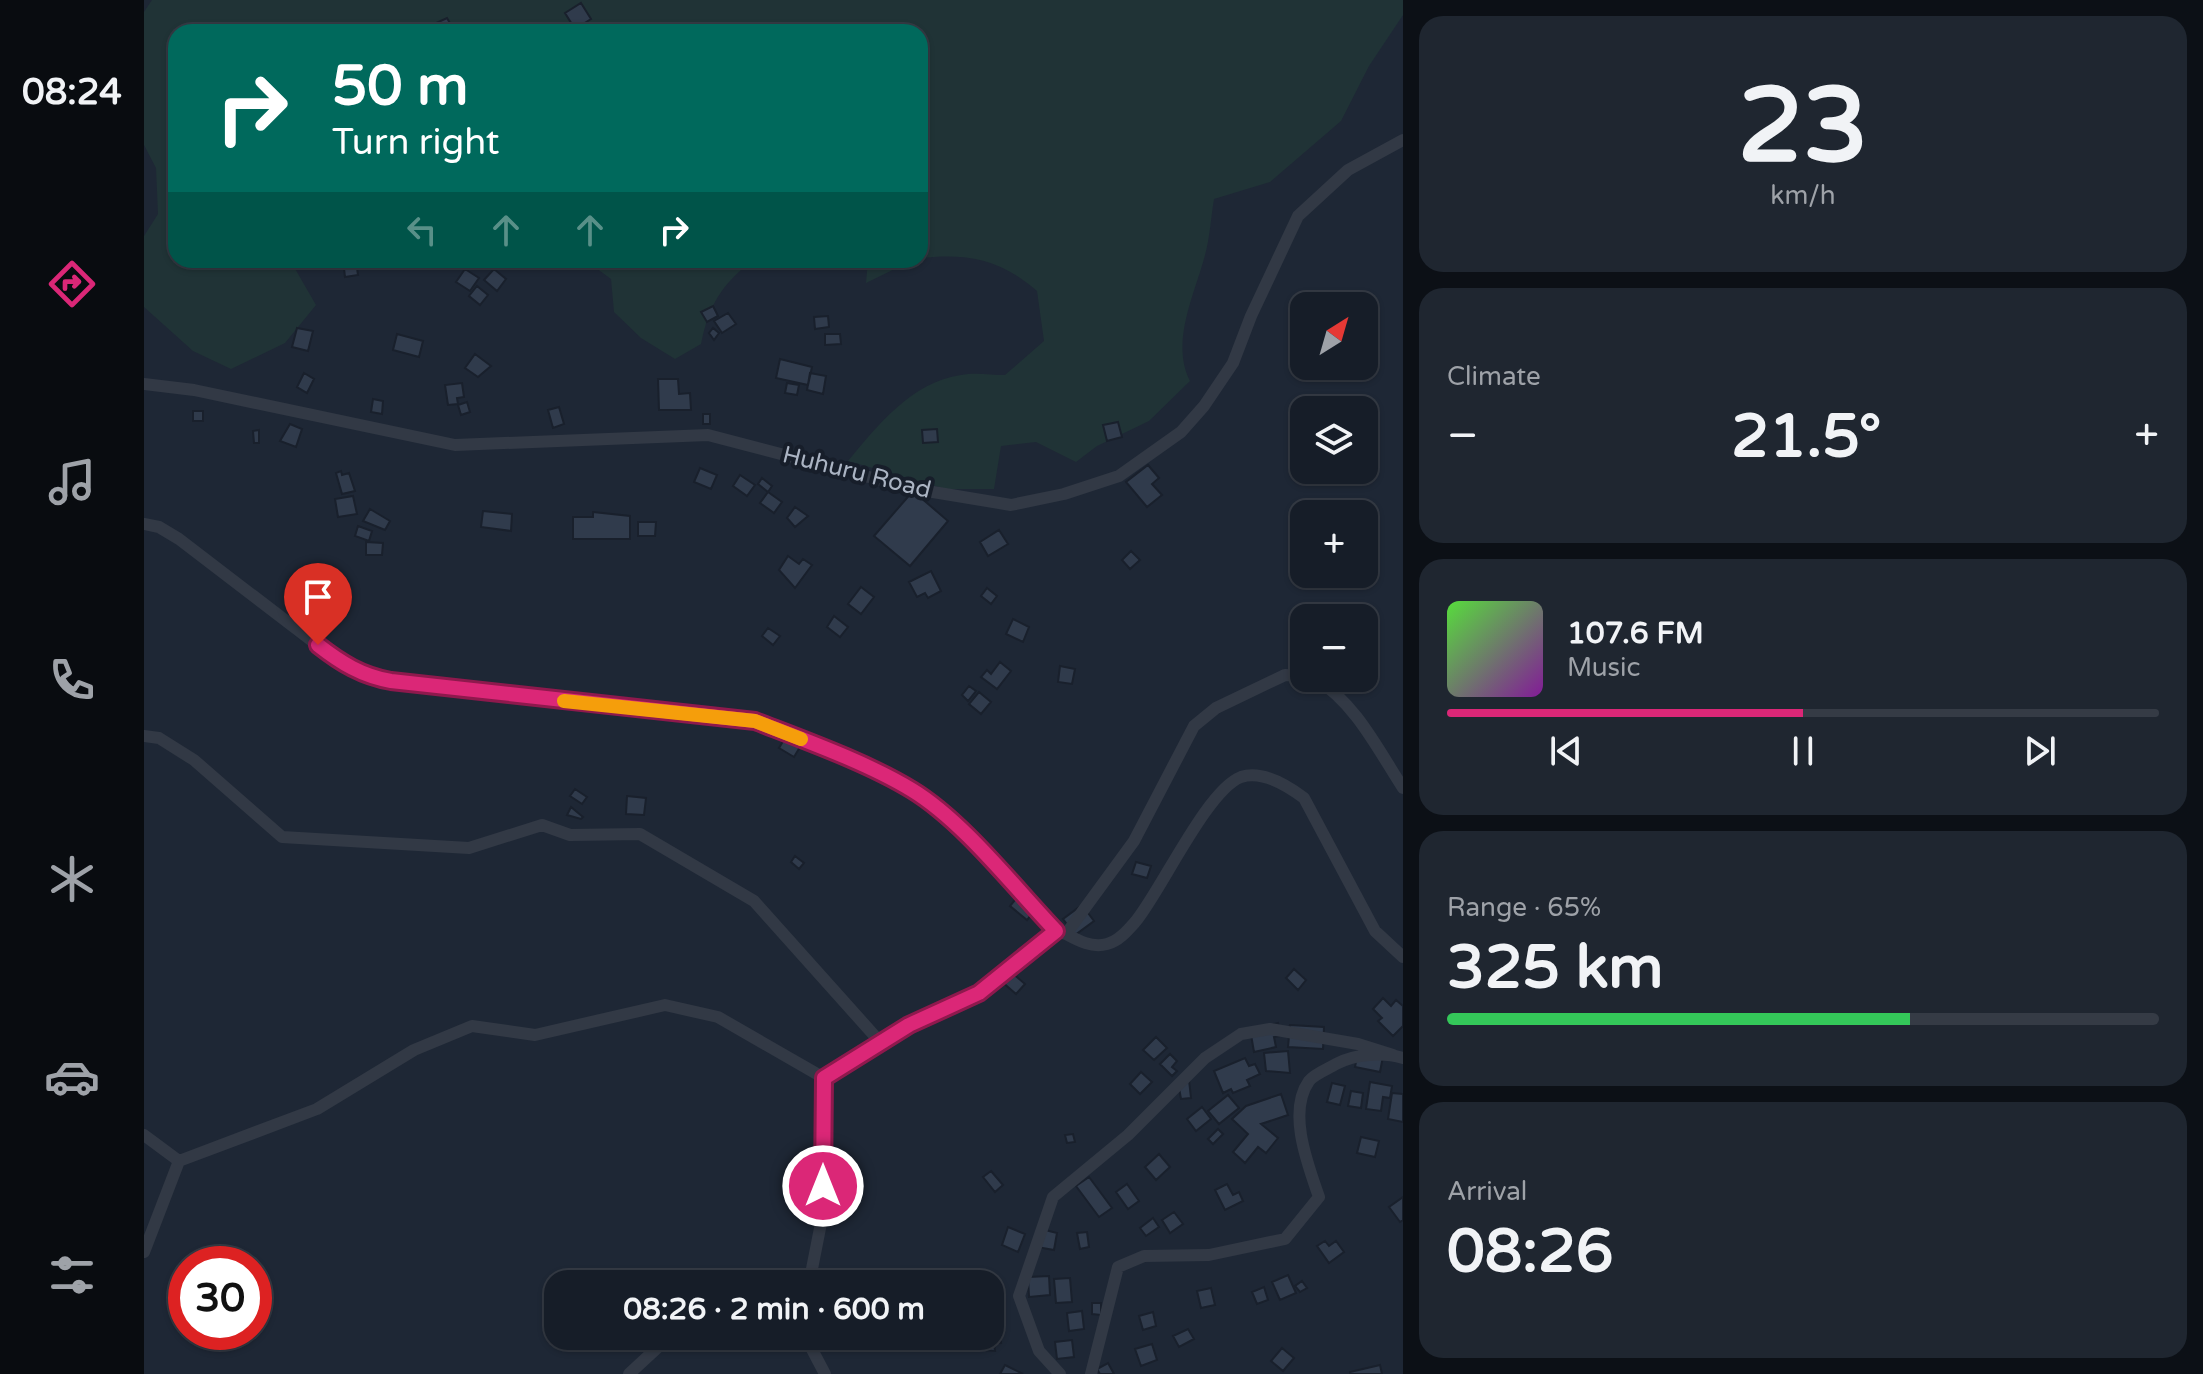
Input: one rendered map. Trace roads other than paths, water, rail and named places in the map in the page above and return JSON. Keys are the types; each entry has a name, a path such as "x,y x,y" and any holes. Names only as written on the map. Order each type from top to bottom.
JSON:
{"street":[{"name":"Huhuru Road","path":"144,384 194,390 455,445 708,435 901,486 1011,505 1064,494 1119,476 1181,432 1204,406 1233,363 1251,316 1298,216 1348,170 1403,140"},
{"path":"144,524 159,527 179,539 341,663 373,678 755,721 801,739 911,789 932,805 1061,932 1088,945 1108,944 1125,934 1147,908 1222,790 1243,776 1267,778 1289,787 1304,798 1375,931 1403,957"},
{"path":"824,1078 909,1025 979,993 1061,932 1134,841 1194,726 1216,708 1290,675"},
{"path":"1336,692 1356,715 1403,788"},
{"path":"144,736 159,738 194,760 282,837 469,848 542,825 570,835 640,834 754,901 881,1043"},
{"path":"144,1252 179,1161 317,1109 414,1050 472,1026 535,1035 665,1005 718,1017 824,1078"},
{"path":"1060,1374 1039,1351 1019,1296 1053,1197 1128,1135 1205,1058 1241,1034 1270,1029 1358,1044 1398,1057"},
{"path":"1091,1374 1118,1267 1144,1256 1209,1255 1285,1239 1319,1197 1305,1154 1300,1104 1310,1079 1349,1057 1398,1057"},
{"path":"812,1270 823,1213 824,1078"},
{"path":"144,1135 179,1161"},
{"path":"629,1374 655,1350"},
{"path":"812,1350 825,1374"}]}
